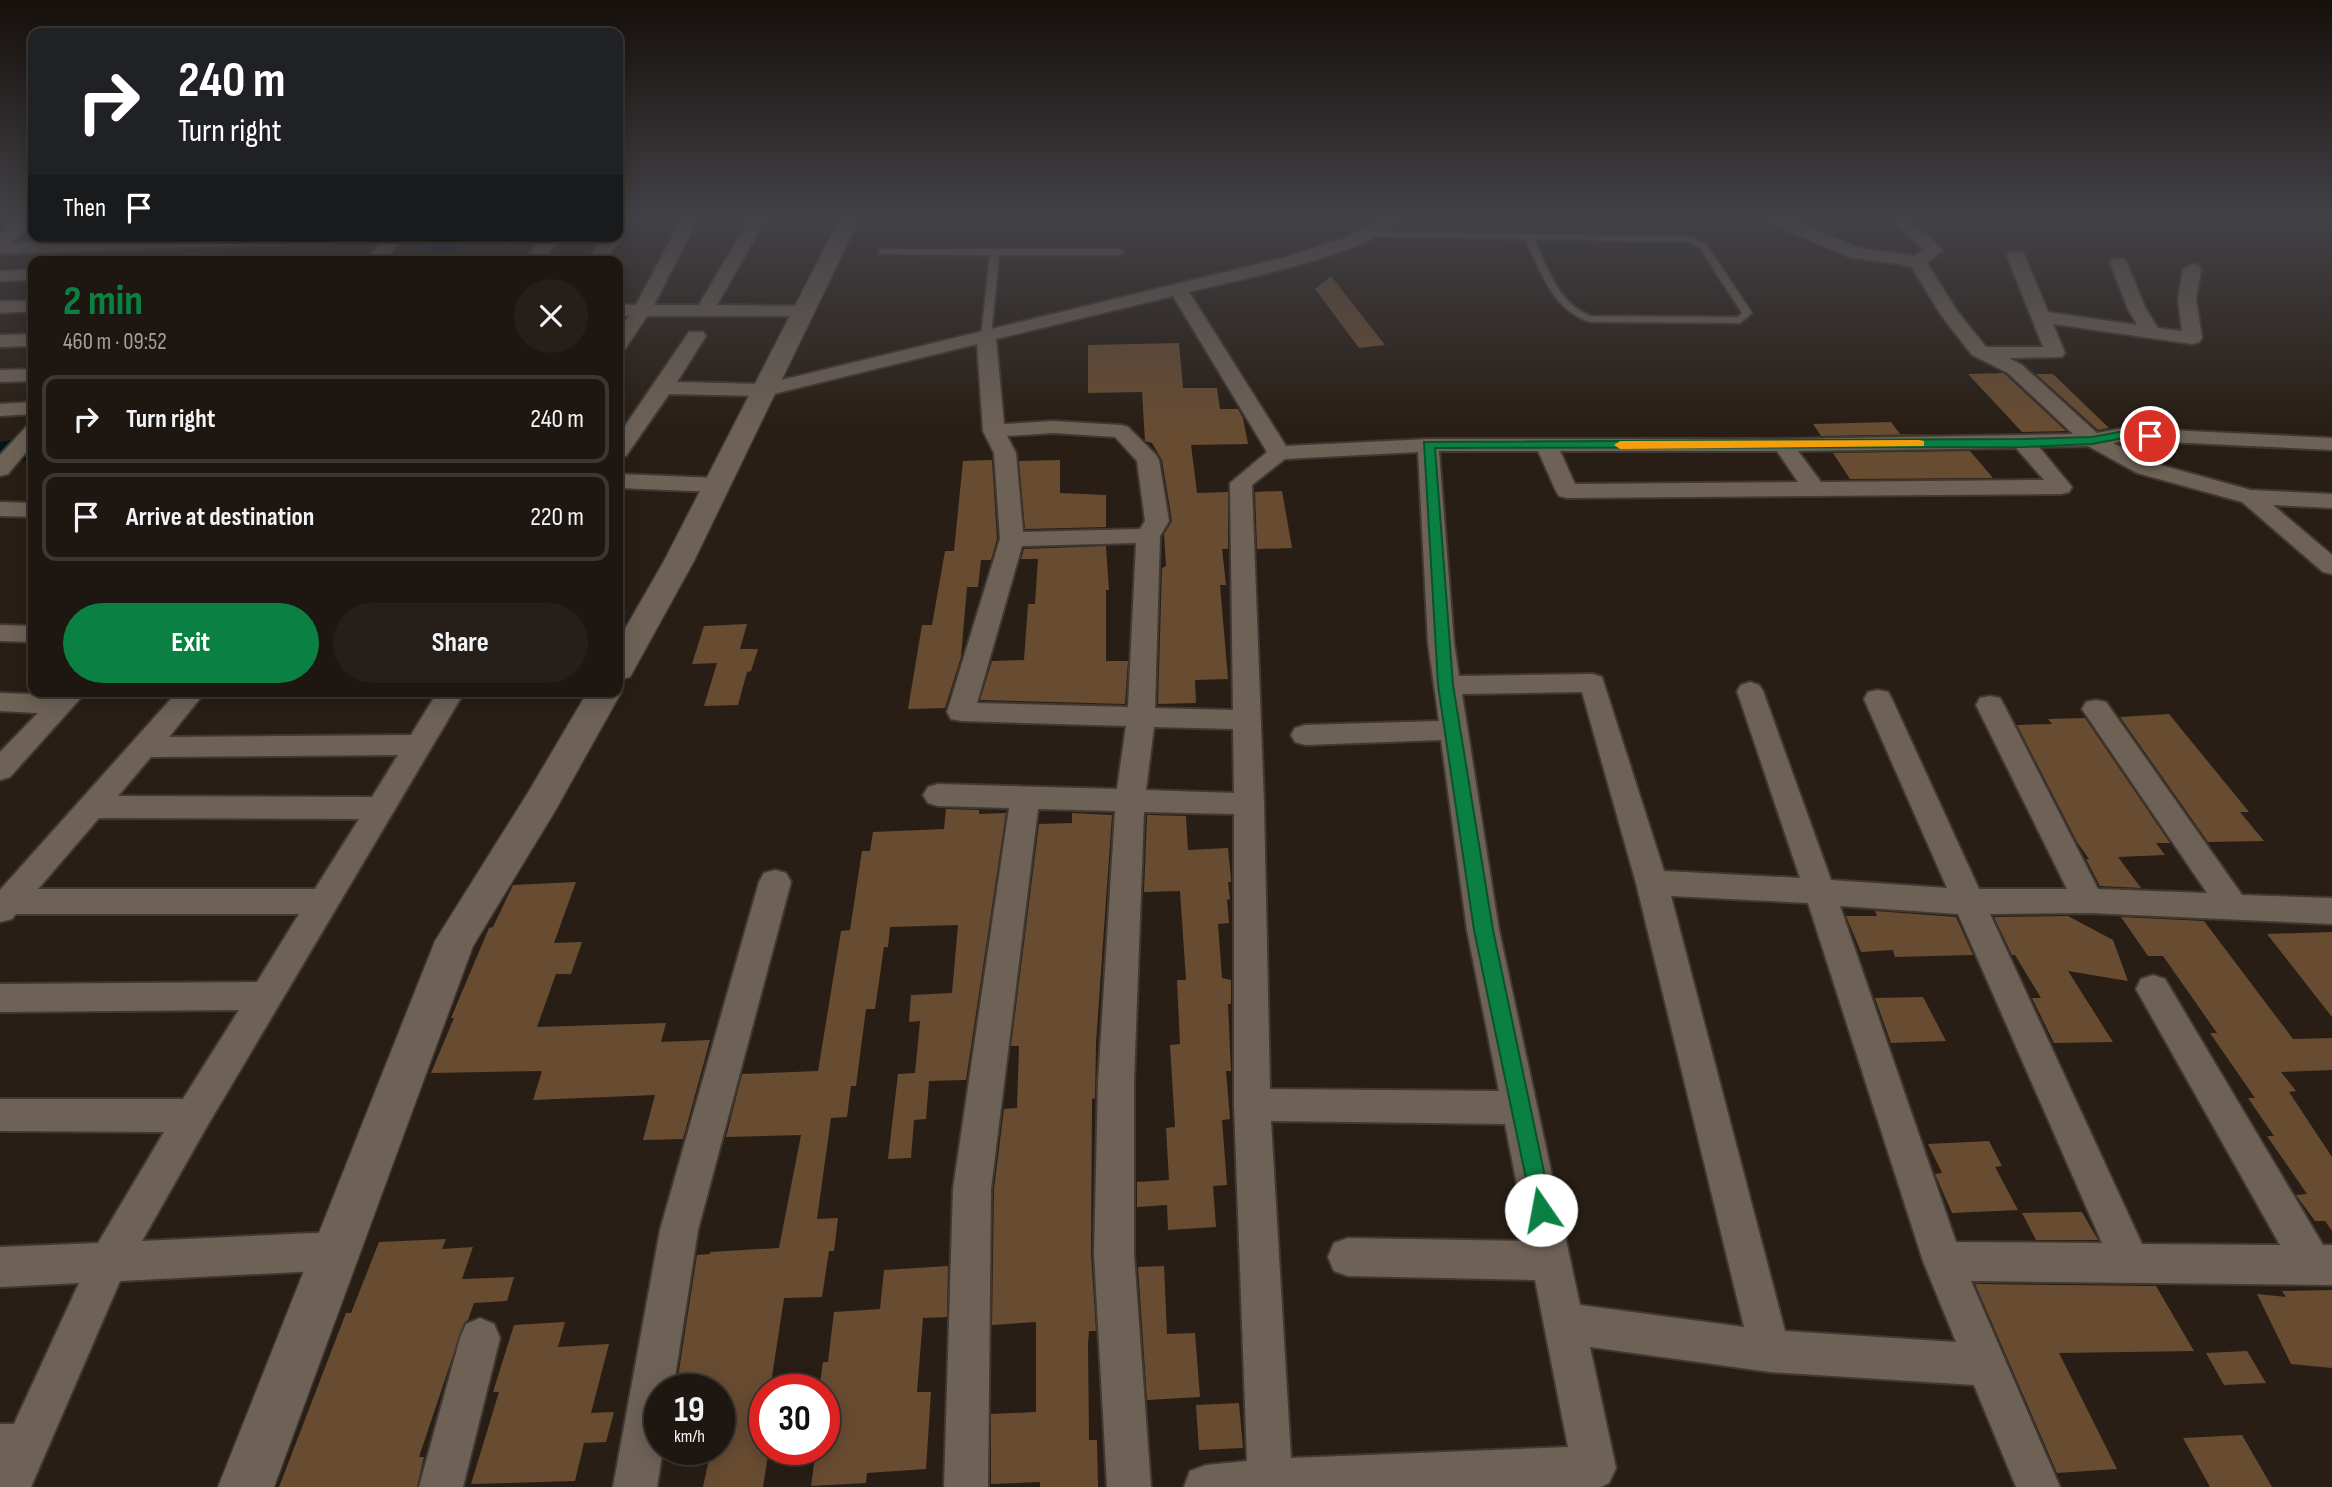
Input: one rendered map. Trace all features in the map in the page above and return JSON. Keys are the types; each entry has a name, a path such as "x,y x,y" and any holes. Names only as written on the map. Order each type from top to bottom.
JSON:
{"street":[{"path":"623,338 653,289"},
{"path":"705,311 717,289"},
{"path":"623,660 679,561 815,289"},
{"path":"1934,289 1979,351 2015,369 2092,440 2146,468 2250,497 2332,501"},
{"path":"1979,351 2054,353 2029,289"},
{"path":"2129,289 2137,309 2152,333"},
{"path":"2040,317 2192,338 2187,299 2189,289"},
{"path":"663,388 765,390 1179,290 1279,453"},
{"path":"0,307 28,306"},
{"path":"623,310 804,312"},
{"path":"623,445 696,336"},
{"path":"986,337 994,431 1005,453 1012,539 961,712 1247,720"},
{"path":"0,341 28,340"},
{"path":"0,376 28,375"},
{"path":"0,410 28,408"},
{"path":"994,431 1053,428 1121,432 1148,460 1157,521 1148,536 1141,718 1130,800 1116,1082 1114,1254 1129,1487"},
{"path":"1270,1480 1252,1105 1249,804 1241,483 1279,453 1428,445 2024,443 2092,440 2124,434 2332,444"},
{"path":"0,469 28,437"},
{"path":"1546,445 1567,491 2061,487 2024,443"},
{"path":"1206,1487 1270,1480 1594,1468 1483,930 1446,685 1428,445"},
{"path":"1783,445 1815,491"},
{"path":"623,481 717,485"},
{"path":"2250,497 2332,567"},
{"path":"0,509 28,510"},
{"path":"1012,539 1148,536"},
{"path":"2297,536 2332,539"},
{"path":"0,633 28,634"},
{"path":"1446,685 1593,683 1651,883 1770,1350"},
{"path":"1750,691 1943,1261 2038,1487"},
{"path":"5,907 188,697"},
{"path":"8,1487 13,1445 108,1263 265,996 448,697"},
{"path":"246,1487 456,941 542,801 602,697"},
{"path":"0,702 68,698"},
{"path":"0,771 68,698"},
{"path":"1878,699 2131,1264"},
{"path":"1990,705 2089,901"},
{"path":"2096,709 2233,907"},
{"path":"1305,735 1453,730"},
{"path":"144,747 418,745"},
{"path":"938,794 1249,804"},
{"path":"966,1487 972,1189 1025,797"},
{"path":"91,807 380,808"},
{"path":"635,1487 679,1230 775,882"},
{"path":"1651,883 1970,902 2089,901 2332,911"},
{"path":"5,907 324,901"},
{"path":"2153,989 2322,1265"},
{"path":"0,998 265,996"},
{"path":"1252,1105 1520,1108"},
{"path":"0,1115 193,1116"},
{"path":"0,1267 337,1251"},
{"path":"1348,1257 1552,1261"},
{"path":"1943,1261 2322,1265"},
{"path":"1565,1323 1770,1350 1986,1365"},
{"path":"441,1487 480,1338"}],"lane":[{"path":"986,337 991,289"},
{"path":"1555,289 1564,307 1576,316 1590,319 1741,320 1747,313 1731,289"}],"building":[{"path":"1315,289 1341,289 1385,345 1359,348"},
{"path":"1179,343 1183,388 1217,388 1220,409 1238,409 1243,418 1248,444 1191,445 1197,493 1228,492 1228,549 1222,549 1226,585 1220,585 1228,679 1195,680 1196,703 1158,704 1162,568 1166,566 1164,534 1172,521 1162,460 1152,443 1145,441 1142,392 1088,393 1088,345"},
{"path":"2003,373 2066,431 2022,432 1968,374"},
{"path":"2036,374 2053,374 2109,428 2098,430"},
{"path":"1891,422 1900,434 1935,434 1821,436 1813,424"},
{"path":"1970,451 1993,478 1850,479 1833,453"},
{"path":"992,460 997,539 991,560 981,560 978,587 967,587 961,657 945,708 908,709 922,625 932,625 945,551 954,551 963,461"},
{"path":"1060,460 1060,493 1106,495 1106,527 1025,529 1019,461"},
{"path":"1282,491 1292,548 1257,549 1255,492"},
{"path":"1106,546 1109,590 1106,590 1106,661 1128,661 1125,704 980,700 992,661 1024,660 1028,604 1035,604 1038,559 1021,559 1024,549"},
{"path":"747,624 740,649 758,649 751,671 747,672 738,705 704,706 717,663 692,664 704,626"},
{"path":"2169,714 2249,812 2240,812 2264,841 2208,842 2120,717"},
{"path":"2085,718 2170,843 2156,843 2165,855 2118,857 2141,888 2100,886 2086,859 2089,859 2077,842 2017,725 2052,724 2048,719"},
{"path":"946,809 979,810 979,814 1006,813 966,1080 929,1081 926,1119 914,1120 911,1158 888,1159 898,1074 915,1073 920,1021 909,1022 911,995 952,993 958,925 890,927 888,947 884,947 875,1009 866,1009 856,1086 851,1086 847,1117 831,1118 817,1219 838,1218 834,1251 829,1251 822,1297 784,1298 772,1374 749,1374 749,1465 766,1465 763,1487 703,1487 708,1465 735,1465 735,1374 678,1374 697,1255 779,1248 801,1135 726,1137 742,1074 818,1071 841,931 850,930 862,851 870,851 873,832 944,829"},
{"path":"1072,813 1112,815 1096,1043 1095,1098 1092,1099 1091,1254 1096,1331 1089,1331 1088,1344 1089,1440 1097,1440 1098,1487 1040,1487 1040,1482 991,1484 991,1414 1036,1412 1036,1322 992,1325 994,1189 1004,1109 1017,1108 1019,1046 1011,1046 1039,824 1072,823"},
{"path":"1147,815 1186,816 1188,850 1228,848 1231,879 1231,882 1228,882 1230,899 1227,900 1229,923 1218,924 1222,978 1231,980 1231,1004 1228,1004 1231,1071 1226,1071 1230,1119 1222,1120 1227,1185 1213,1186 1216,1227 1168,1230 1167,1205 1137,1207 1137,1182 1169,1180 1166,1128 1175,1127 1170,1045 1180,1044 1177,980 1186,980 1180,891 1144,892"},
{"path":"576,882 554,943 582,942 571,974 556,974 537,1027 666,1023 661,1042 710,1040 683,1139 643,1140 655,1095 533,1100 542,1071 431,1073 489,928 493,927 513,885"},
{"path":"1875,911 1956,917 1973,955 1895,957 1893,950 1861,952 1846,916 1877,916"},
{"path":"2068,916 2113,940 2128,981 2068,971 2113,1042 2054,1043 2032,998 2041,998 2015,955 2012,955 1994,917"},
{"path":"2121,917 2204,921 2293,1039 2332,1038 2332,1070 2281,1072 2296,1091 2289,1092 2332,1157 2332,1231 2325,1221 2315,1221 2296,1195 2307,1194 2267,1136 2274,1136 2248,1098 2255,1098 2210,1033 2217,1033 2163,956 2148,956"},
{"path":"2332,932 2332,1017 2267,934"},
{"path":"1923,997 1946,1041 1891,1043 1875,998"},
{"path":"1989,1141 2002,1166 1995,1167 2018,1210 1952,1213 1935,1174 1942,1173 1928,1144"},
{"path":"2082,1212 2098,1240 2036,1240 2022,1213"},
{"path":"446,1239 442,1249 473,1247 462,1279 514,1277 507,1301 474,1303 468,1320 464,1323 419,1457 424,1457 417,1487 279,1487 346,1313 351,1313 379,1242"},
{"path":"948,1266 947,1317 923,1318 917,1392 931,1392 926,1469 867,1473 866,1483 811,1486 814,1465 840,1465 840,1374 821,1374 823,1362 828,1362 834,1312 880,1309 884,1270"},
{"path":"1164,1266 1167,1334 1195,1333 1200,1397 1147,1400 1138,1267"},
{"path":"1975,1284 2156,1286 2194,1351 2059,1353 2117,1469 2057,1473"},
{"path":"2332,1290 2332,1368 2291,1364 2257,1294 2286,1297 2282,1291"},
{"path":"565,1322 558,1347 609,1344 591,1413 614,1412 606,1442 584,1443 575,1481 471,1484 499,1392 493,1392 514,1325"},
{"path":"2247,1351 2266,1383 2224,1385 2206,1353"},
{"path":"1239,1403 1243,1448 1199,1450 1196,1405"},
{"path":"2242,1435 2272,1487 2210,1487 2183,1438"}],"waterway":[{"path":"0,454 28,448"}],"slow traffic":[{"path":"1620,445 1919,444"}],"route":[{"path":"1541,1210 1483,930 1446,685 1428,445 2024,443 2092,440 2124,434 2150,436"}]}
